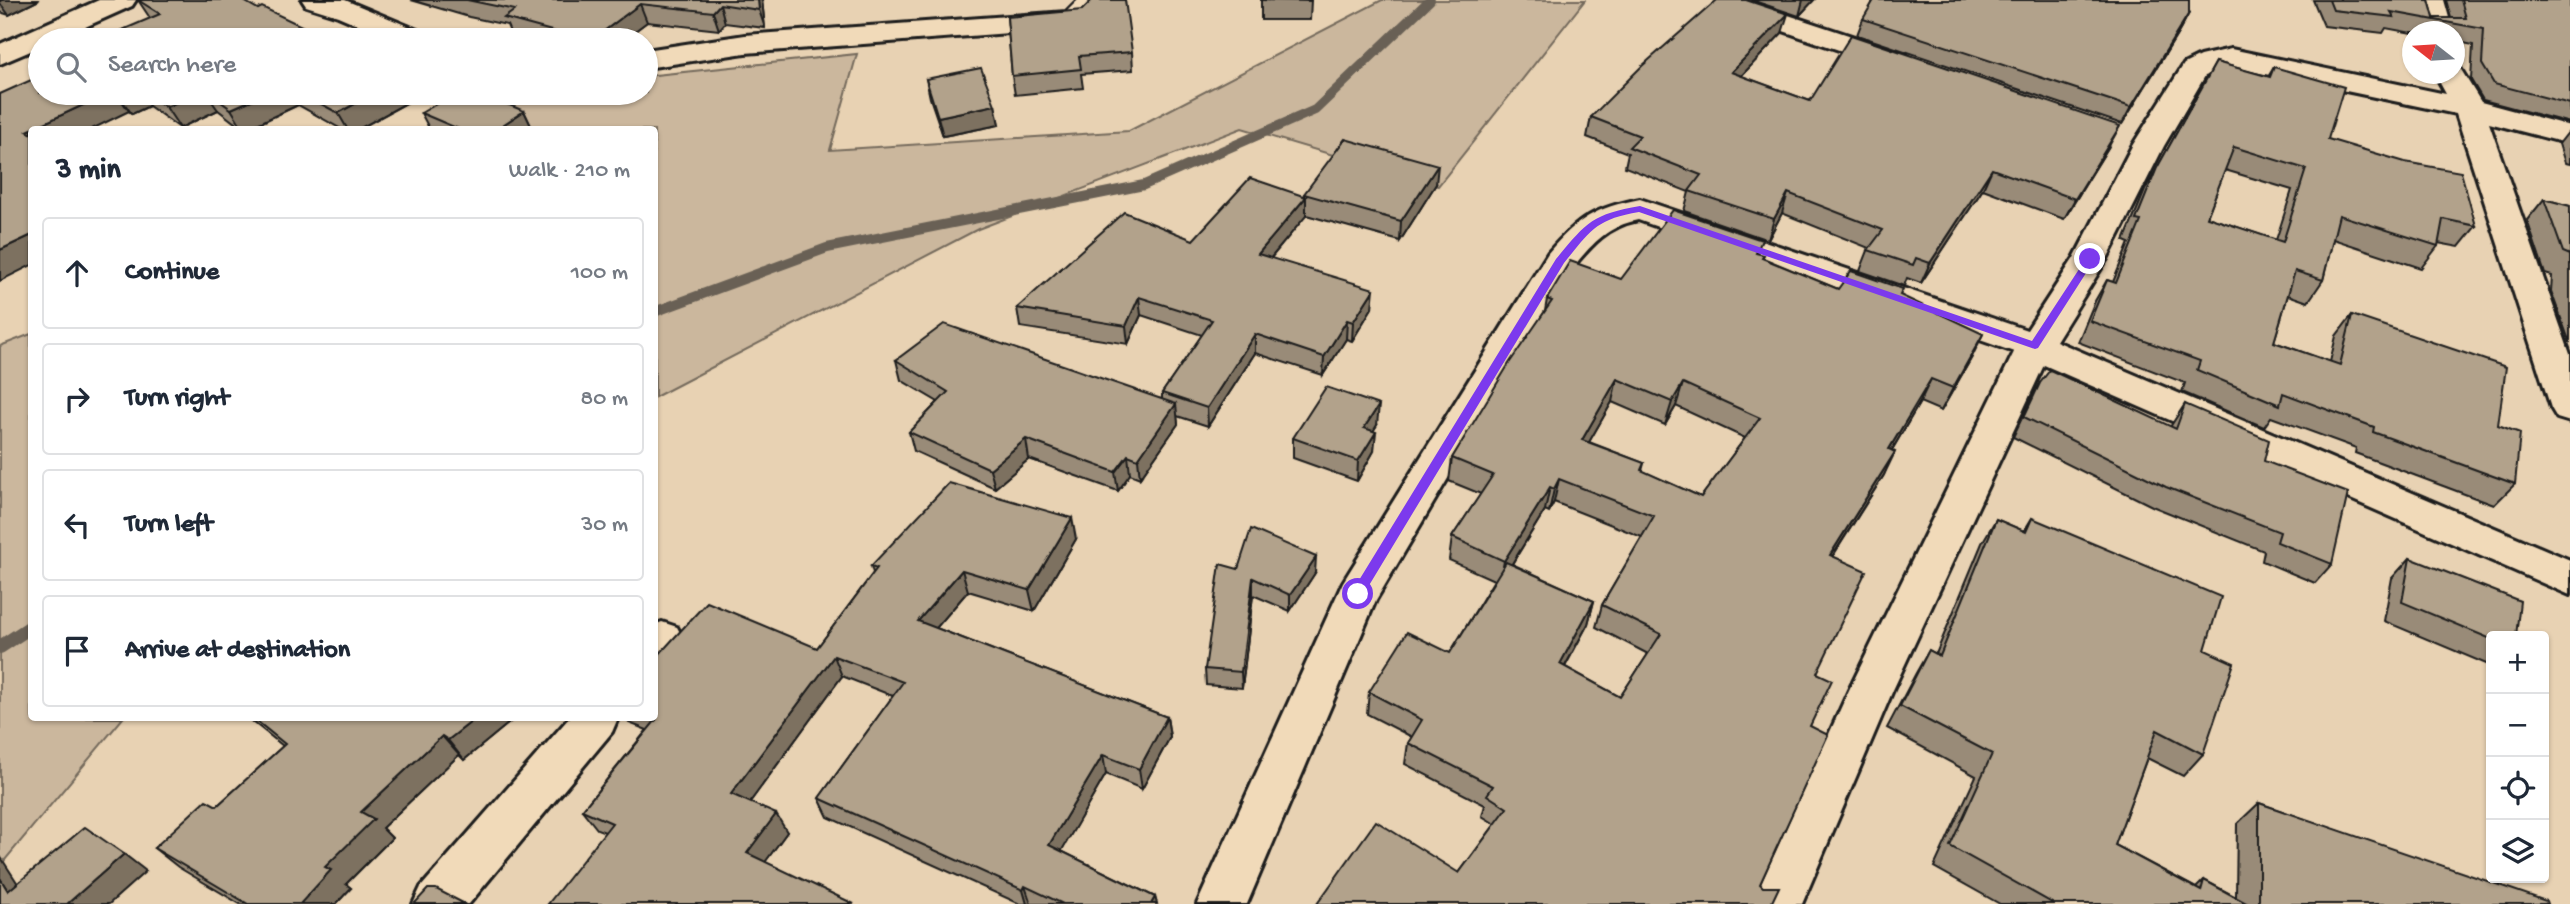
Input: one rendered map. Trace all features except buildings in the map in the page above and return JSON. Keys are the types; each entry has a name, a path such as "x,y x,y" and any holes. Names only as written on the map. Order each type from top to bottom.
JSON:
{"street":[{"path":"60,28 122,0"},
{"path":"316,0 389,28"},
{"path":"658,57 745,44 1074,20 1093,0"},
{"path":"2430,0 2436,21"},
{"path":"1746,9 1928,71"},
{"path":"0,55 28,42"},
{"path":"1777,904 1871,690 2035,346 2090,259 2135,142 2194,71 2210,62 2231,58 2469,108 2570,135"},
{"path":"2456,84 2469,108 2570,408"},
{"path":"1222,904 1358,594 1560,261 1590,225 1614,213 1640,209 2035,346 2570,578"},
{"path":"438,904 593,721"}],"shaded area":[{"path":"1382,0 1585,0 1438,186 1242,128 978,229 658,395 658,126 479,126 501,105 658,105 658,75 857,54 830,150 1129,131"},
{"path":"28,335 28,721 121,721 0,866 0,346"}],"waterway":[{"path":"658,311 827,248 1144,185 1315,110 1430,0"},
{"path":"0,647 28,629"}],"route":[{"path":"1358,594 1560,261 1590,225 1614,213 1640,209 2035,346 2090,259"}]}
